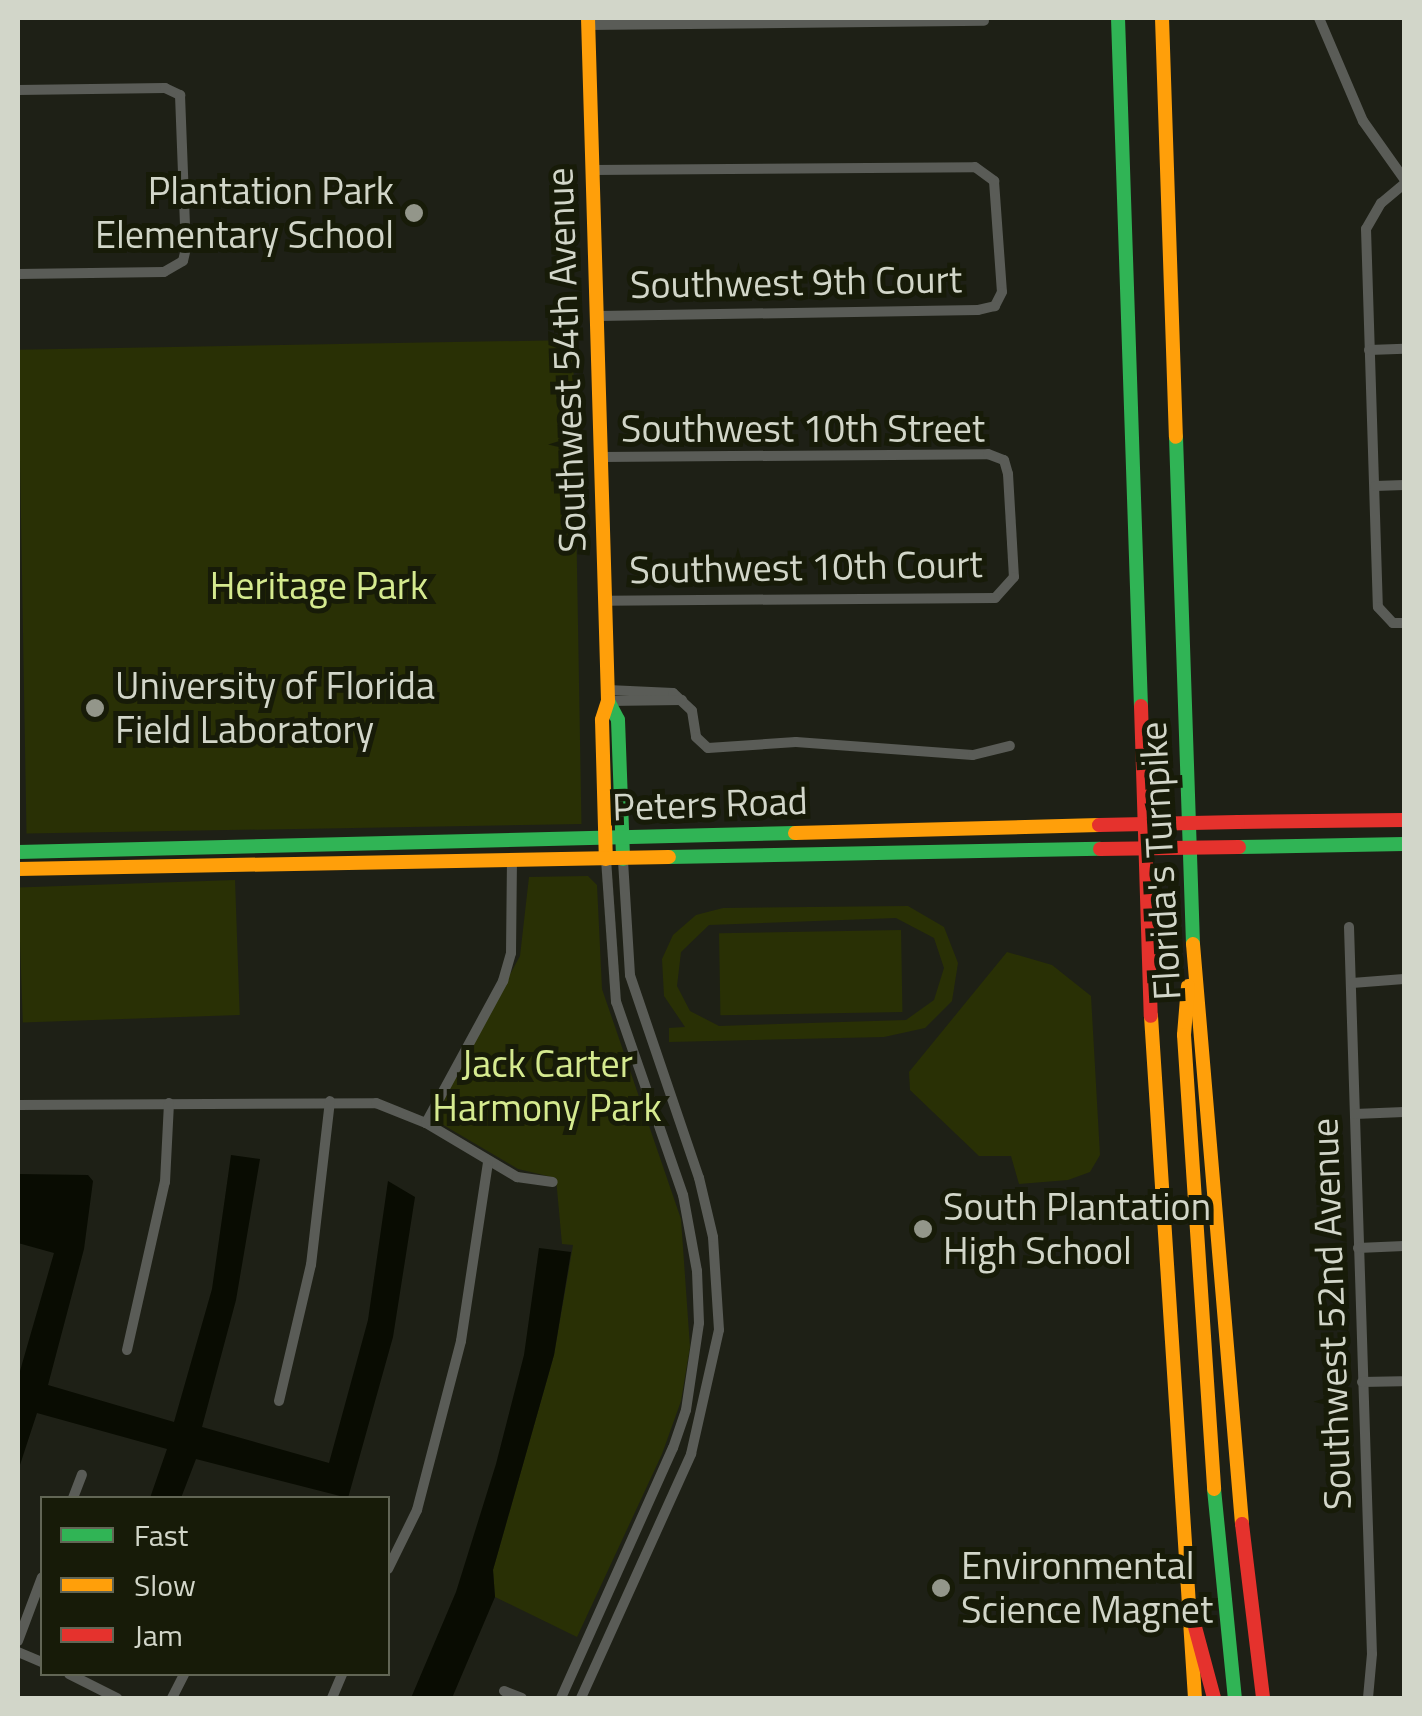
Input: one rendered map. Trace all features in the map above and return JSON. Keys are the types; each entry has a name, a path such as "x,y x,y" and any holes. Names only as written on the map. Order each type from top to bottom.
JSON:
{"main road":[{"name":"Florida's Turnpike","path":"1118,18 1155,1134 1195,1698"},
{"name":"Florida's Turnpike","path":"1162,18 1192,927 1229,1410 1262,1698"},
{"name":"Southwest 54th Avenue","path":"588,21 606,601 608,696 602,720 606,859"},
{"name":"Southwest 54th Avenue","path":"608,696 618,720 623,859"},
{"name":"Peters Road","path":"18,852 1404,820"},
{"name":"Peters Road","path":"18,869 1404,844"},
{"path":"1192,927 1184,1035 1210,1449 1235,1698"},
{"path":"1185,1598 1214,1698"}],"street":[{"path":"1319,18 1363,121 1404,181 1366,229 1383,617 1404,623"},
{"path":"588,21 984,21"},
{"path":"18,90 165,88 180,95 183,262 164,272 18,274"},
{"name":"Southwest 9th Court","path":"593,170 988,171 994,181 1002,292 994,306 598,316"},
{"path":"1369,350 1404,349"},
{"name":"Southwest 10th Street","path":"602,457 988,454 1004,460 1014,578 1007,591"},
{"path":"1376,486 1404,486"},
{"name":"Southwest 10th Court","path":"606,601 994,598 1007,591"},
{"path":"608,696 682,700 692,711 696,737 708,748 796,742 973,754 1010,746"},
{"name":"Southwest 54th Avenue","path":"562,1698 673,1448 686,1410 699,1323 694,1240 683,1195 616,1002 606,859"},
{"name":"Southwest 54th Avenue","path":"580,1698 691,1454 706,1412 719,1330 714,1250 699,1178 630,975 623,859"},
{"path":"426,1123 503,981 512,953 512,862"},
{"name":"Southwest 52nd Avenue","path":"1349,927 1372,1654 1368,1698"},
{"path":"1352,982 1404,979"},
{"path":"279,1400 312,1265 330,1101"},
{"path":"127,1350 165,1182 169,1103"},
{"path":"18,1105 376,1103 426,1123 517,1177 553,1182"},
{"path":"1355,1114 1404,1112"},
{"path":"390,1565 416,1510 461,1341 488,1163"},
{"path":"1358,1248 1404,1246"},
{"path":"1362,1382 1401,1381"},
{"path":"74,1496 82,1475"},
{"path":"18,1641 40,1582"},
{"path":"73,1676 117,1698"},
{"path":"504,1692 522,1698"}],"green space":[{"name":"Heritage Park","path":"573,340 581,824 27,834 18,350"},
{"name":"Jack Carter Harmony Park","path":"588,876 597,885 602,989 681,1219 690,1347 681,1401 662,1454 577,1637 495,1597 493,1570 554,1355 573,1245 562,1244 556,1178 518,1169 440,1123 437,1108 520,956 529,877"},
{"path":"235,880 240,1015 23,1022 18,888"},
{"path":"908,906 944,927 958,963 952,1001 925,1028 884,1037 669,1042 669,1028 685,1027 664,996 662,959 673,935 696,915 723,908","holes":["896,918 934,938 944,968 934,1000 906,1020 719,1026 690,1011 677,986 681,952 709,925"]},
{"path":"901,930 902,1012 720,1015 719,933"},
{"path":"1007,952 1052,965 1091,996 1100,1155 1090,1172 1068,1180 1019,1184 1011,1156 979,1156 910,1090 909,1072"}],"shaded area":[{"path":"231,1155 260,1159 236,1300 202,1427 329,1463 368,1320 388,1181 415,1197 393,1337 349,1496 196,1459 182,1496 151,1496 167,1449 37,1413 18,1471 18,1378 54,1253 18,1243 18,1174 88,1175 93,1181 84,1249 48,1385 174,1422 212,1289"},
{"path":"539,1248 571,1252 554,1355 493,1570 495,1597 452,1698 411,1698 456,1592 496,1464 524,1355"}],"traffic: fast":[{"path":"1118,18 1141,706"},
{"path":"1176,437 1193,944"},
{"path":"608,701 618,720 623,859"},
{"path":"18,852 795,833"},
{"path":"1239,847 1404,844"},
{"path":"669,857 1100,849"},
{"path":"1214,1489 1235,1698"}],"traffic: slow":[{"path":"588,18 608,701 602,720 606,859"},
{"path":"1162,18 1176,437"},
{"path":"795,833 1099,825"},
{"path":"18,869 669,857"},
{"path":"1193,944 1242,1524"},
{"path":"1188,986 1184,1035 1214,1489"},
{"path":"1151,1016 1195,1698"}],"traffic: jam":[{"path":"1141,706 1151,1016"},
{"path":"1238,822 1404,820"},
{"path":"1099,825 1238,822"},
{"path":"1100,849 1239,847"},
{"path":"1242,1524 1263,1698"},
{"path":"1195,1627 1214,1698"}],"place":[{"name":"Plantation Park Elementary School","path":"414,213"},
{"name":"University of Florida Field Laboratory","path":"95,708"},
{"name":"South Plantation High School","path":"923,1229"},
{"name":"Environmental Science Magnet","path":"941,1588"}]}
